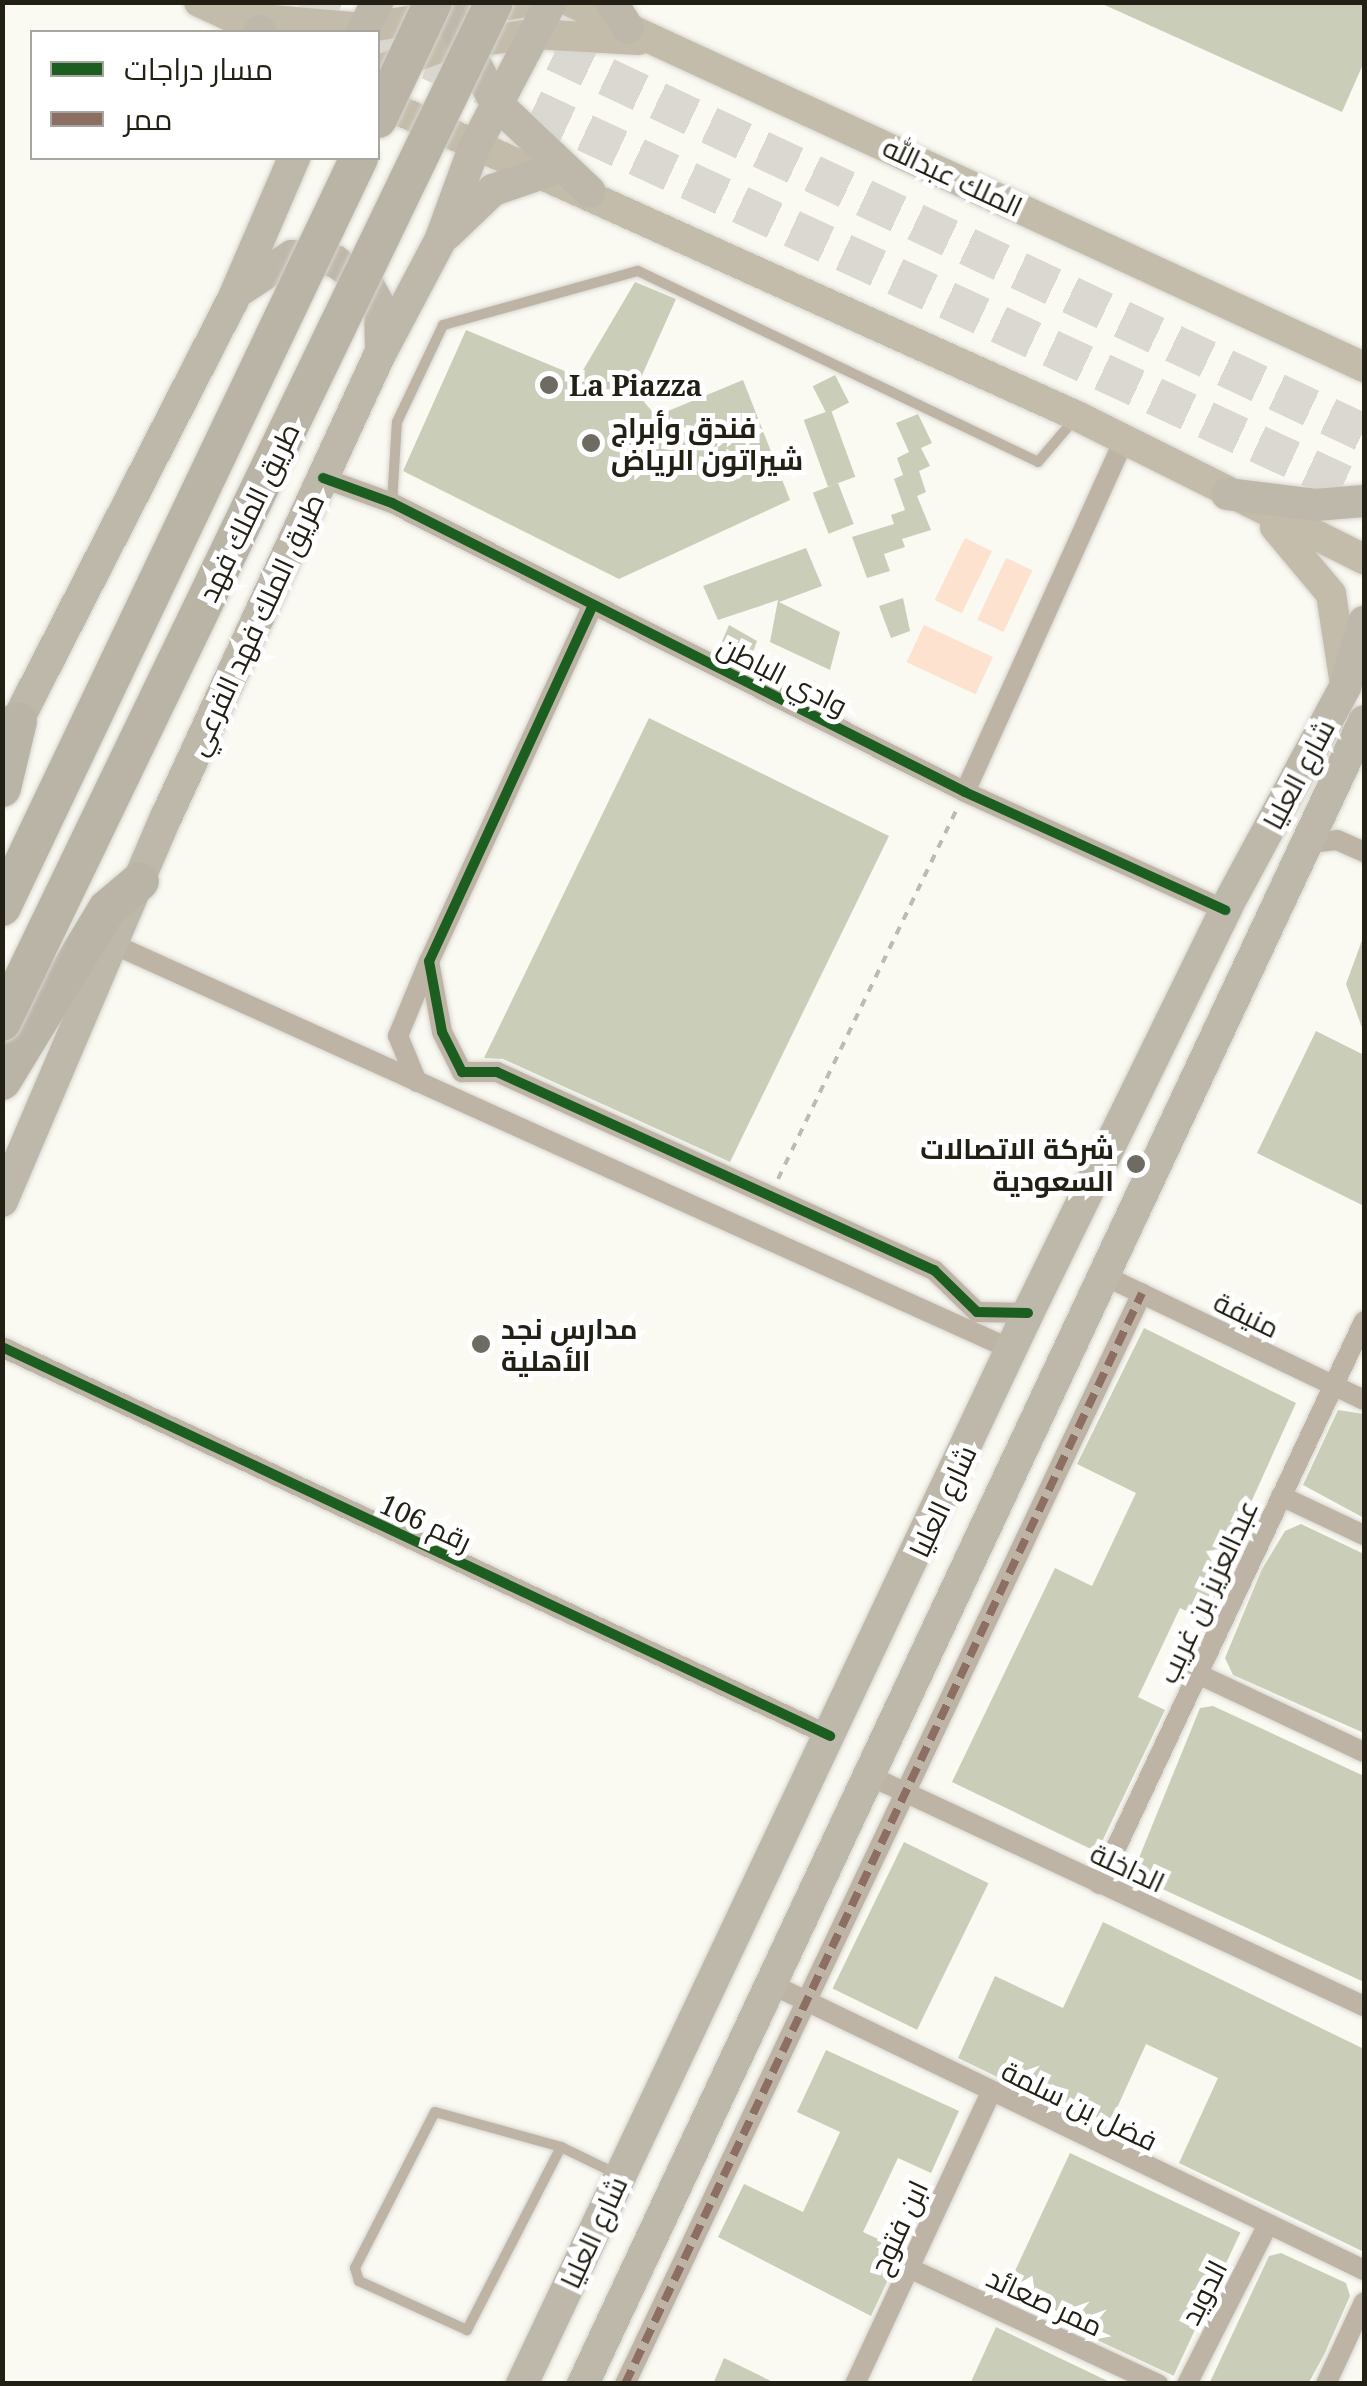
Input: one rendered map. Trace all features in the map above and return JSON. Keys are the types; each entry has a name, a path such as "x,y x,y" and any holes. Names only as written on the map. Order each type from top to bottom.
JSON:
{"highway":[{"name":"طريق الملك فهد","path":"2,1022 494,2"},
{"path":"380,117 439,20"},
{"name":"طريق الملك فهد","path":"2,908 359,160"},
{"path":"2,788 10,735"},
{"path":"2,1081 107,910 140,881"}],"main road":[{"path":"240,21 278,2"},
{"name":"طريق الملك فهد الفرعي","path":"2,1201 140,881 378,356 440,240 474,148 530,18 551,2"},
{"name":"الملك عبدالله","path":"571,2 631,24 1334,351"},
{"path":"240,21 530,18 631,24"},
{"path":"380,68 439,20"},
{"path":"439,20 496,103 590,192"},
{"path":"439,20 474,148"},
{"path":"380,101 474,148 546,172 1077,416 1364,559"},
{"path":"10,735 232,302 293,160"},
{"path":"440,240 493,190 546,172"},
{"path":"232,302 271,264 314,255 335,260 369,287 380,307 378,356"},
{"path":"1334,351 1364,358"},
{"path":"1334,351 1364,367"},
{"path":"1334,351 1364,380"},
{"path":"1227,494 1315,504 1364,500"},
{"path":"1227,494 1284,533 1331,594 1345,687"},
{"name":"شارع العليا","path":"522,2384 1014,1350 1028,1312 1225,910 1345,687 1364,622"},
{"name":"شارع العليا","path":"583,2384 706,2113 773,1985 1310,844 1364,721"},
{"path":"1014,1350 1032,1364 1044,1406"},
{"path":"671,2076 666,2109 676,2134 687,2137 706,2113"}],"street":[{"path":"965,792 1124,440"},
{"name":"وادي الباطن","path":"323,478 392,503 965,792 1225,910"},
{"path":"417,1082 398,1036 594,604"},
{"path":"1310,844 1338,840 1364,852"},
{"path":"115,945 1014,1350"},
{"path":"429,961 442,1032 462,1072 497,1072 934,1270 977,1312 1028,1312"},
{"name":"منيفة","path":"1106,1276 1364,1400"},
{"path":"625,2384 902,1791 1142,1293"},
{"name":"عبدالعزيز بن غريب","path":"1099,1884 1364,1321"},
{"name":"رقم 106","path":"2,1347 830,1736"},
{"path":"1281,1496 1364,1535"},
{"path":"1198,1674 1364,1752"},
{"name":"الداخلة","path":"870,1776 1364,2006"},
{"name":"فضل بن سلمة","path":"773,1985 1364,2270"},
{"name":"ابن فتوح","path":"855,2384 991,2093"},
{"name":"الدويد","path":"1188,2384 1267,2226"},
{"name":"ممر صعائد","path":"909,2268 1158,2384"},
{"path":"1326,2384 1364,2302"}],"lane":[{"path":"392,503 397,422 443,325 638,270 1038,462 1077,416"},
{"path":"560,2147 467,2330 359,2281 356,2268 435,2112 560,2147 619,2175"}],"path":[{"path":"769,1198 965,792"}],"shaded area":[{"path":"965,538 992,551 962,613 935,600"},
{"path":"1006,558 1032,570 1004,632 977,620"},
{"path":"924,625 993,657 976,694 907,662"}],"building":[{"path":"1098,2 1364,2 1364,62 1342,112"},
{"name":"فندق وأبراج شيراتون الرياض","path":"635,282 676,299 635,391 656,416 743,380 790,500 619,579 403,471 466,330 579,377"},
{"path":"835,375 849,403 827,414 813,386"},
{"path":"831,410 855,477 828,487 804,420"},
{"path":"918,414 932,443 921,448 930,466 919,471 926,492 917,496 931,530 902,539 905,547 884,554 890,571 867,578 852,537 894,524 891,515 905,510 894,479 903,475 897,458 909,452 896,423"},
{"path":"838,483 854,524 829,534 813,493"},
{"path":"806,548 822,586 779,602 840,632 830,670 770,642 778,600 718,620 703,586"},
{"path":"903,598 910,631 891,638 879,606"},
{"path":"729,625 757,641 750,660 721,644"},
{"path":"649,718 889,836 730,1162 503,1059 484,1058"},
{"path":"1364,935 1364,1033 1346,984"},
{"path":"1316,1031 1364,1055 1364,1206 1257,1153"},
{"path":"1144,1328 1296,1403 1228,1553 1238,1557 1207,1621 1180,1608 1138,1697 1165,1710 1097,1852 952,1782 1055,1568 1092,1586 1136,1493 1077,1464"},
{"path":"1338,1410 1364,1414 1364,1518 1303,1485"},
{"path":"1301,1524 1364,1554 1364,1733 1233,1675 1225,1658 1262,1569 1285,1531"},
{"path":"1213,1706 1364,1776 1364,1982 1132,1875 1200,1708"},
{"path":"904,1842 988,1883 917,2030 833,1989"},
{"path":"1103,1922 1364,2049 1364,2252 1179,2163 1218,2078 1146,2044 1107,2130 958,2058 995,1976 1063,2008"},
{"path":"826,2050 959,2111 931,2173 898,2158 863,2232 902,2250 871,2316 718,2237 744,2184 803,2212 840,2132 797,2112"},
{"path":"1070,2153 1240,2232 1174,2376 1003,2296"},
{"path":"1281,2253 1346,2283 1350,2296 1324,2355 1308,2384 1209,2384 1269,2256"},
{"path":"996,2327 1047,2352 1114,2384 970,2384"},
{"path":"724,2358 777,2384 713,2384"}],"tunnel":[{"path":"301,2 358,28"},
{"path":"503,28 1364,433"},
{"path":"380,38 1364,493"}],"marked path":[{"path":"625,2384 1142,1293"}],"cycle path":[{"path":"323,478 392,503 965,792 1225,910"},
{"path":"593,605 429,961 442,1032 462,1072 497,1072 934,1270 977,1312 1028,1313"},
{"path":"2,1347 830,1736"}],"place":[{"name":"La Piazza","path":"549,385"},
{"name":"فندق وأبراج شيراتون الرياض","path":"591,443"},
{"name":"شركة الاتصالات السعودية","path":"1136,1164"},
{"name":"مدارس نجد الأهلية","path":"481,1344"}]}
